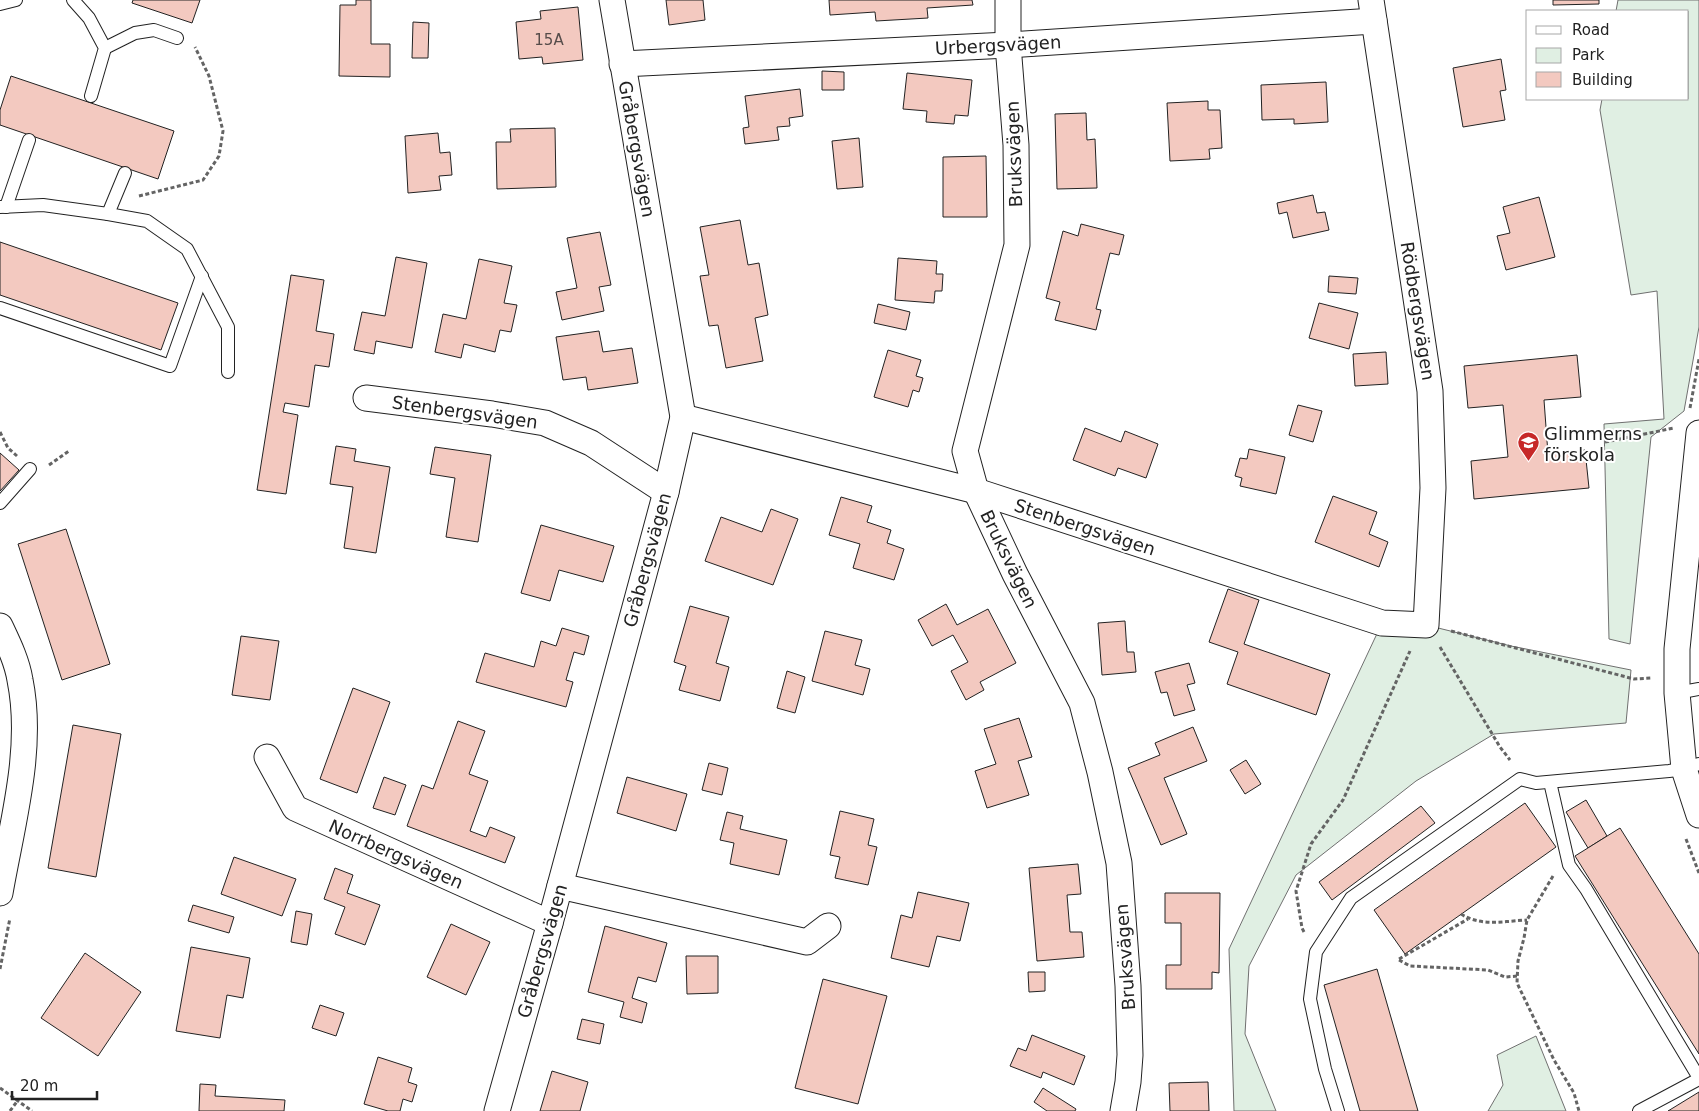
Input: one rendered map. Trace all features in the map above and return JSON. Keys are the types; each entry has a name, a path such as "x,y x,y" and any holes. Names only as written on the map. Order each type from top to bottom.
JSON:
{"street":[{"name":"Gråbergsvägen","path":"497,1111 550,923 666,492 683,417 612,0"},
{"name":"Bruksvägen","path":"1008,0 1008,45 1016,145 1017,245 965,450 976,491 1015,574 1082,703 1100,772 1119,863 1127,977 1130,1055 1123,1111"},
{"name":"Urbergsvägen","path":"622,64 1008,45 1372,11"},
{"name":"Rödbergsvägen","path":"1372,11 1430,391 1434,488 1426,625"},
{"name":"Stenbergsvägen","path":"366,398 546,423 590,443 666,492"},
{"name":"Stenbergsvägen","path":"683,417 976,491 1382,624 1426,625"},
{"path":"1689,430 1698,458 1677,649 1684,686 1691,767 1699,814"},
{"path":"0,626 20,678 24,705 22,767 0,893"},
{"name":"Norrbergsvägen","path":"267,757 295,808 550,923"},
{"path":"560,886 808,942 828,926"}],"lane":[{"path":"0,4 16,0"},
{"path":"73,0 89,18 105,48 91,96"},
{"path":"105,48 135,32 154,30 177,38"},
{"path":"29,140 3,207 42,205 147,221 187,249 228,327 228,372"},
{"path":"108,214 125,173"},
{"path":"0,308 170,366 202,276"},
{"path":"0,502 30,469"},
{"path":"1338,1111 1325,1069 1310,999 1316,952 1352,898 1520,778 1536,783 1691,767"},
{"path":"1550,782 1569,865 1586,889 1699,1078 1639,1111"}],"path":[{"path":"114,200 148,194 203,180 219,156 223,131 209,76 195,46 177,38"},
{"path":"1605,442 1689,430"},
{"path":"1426,625 1634,679 1684,686"},
{"path":"1426,625 1520,778"},
{"path":"1316,952 1302,928 1296,891 1311,844 1343,800 1409,652 1426,625"},
{"path":"1566,854 1527,920 1518,961 1518,983 1554,1060 1574,1093 1579,1111"},
{"path":"1461,914 1468,919 1487,923 1527,920"},
{"path":"1468,919 1398,960 1410,966 1488,970 1504,976 1518,976"},
{"path":"0,1088 32,1111"},
{"path":"10,1111 18,1100"}],"green space":[{"path":"1618,0 1699,0 1699,327 1684,411 1651,437 1630,644 1609,639 1604,424 1664,419 1657,291 1631,295 1600,110 1602,100 1689,100 1689,10 1616,10"},
{"path":"1382,623 1426,625 1511,646 1631,670 1626,723 1494,734 1416,781 1296,875 1249,966 1245,1034 1276,1111 1234,1111 1229,949"},
{"path":"1536,1036 1566,1111 1488,1111 1503,1085 1497,1055"}],"building":[{"path":"133,0 200,0 192,23 132,3"},
{"path":"356,0 371,0 371,44 390,44 390,77 339,76 340,5 356,5"},
{"path":"666,0 703,0 705,20 669,25"},
{"path":"829,0 972,0 973,5 927,8 928,18 876,21 875,12 830,15"},
{"path":"1553,0 1599,0 1599,4 1553,5"},
{"path":"578,7 583,60 543,64 542,57 519,59 516,22 541,19 540,11"},
{"path":"413,22 429,23 428,58 412,58"},
{"path":"1501,59 1506,90 1500,91 1505,120 1463,127 1453,68"},
{"path":"822,71 844,72 844,90 822,90"},
{"path":"907,73 972,80 968,116 955,115 954,124 926,122 927,111 903,109"},
{"path":"11,76 174,131 158,179 0,125 0,110"},
{"path":"1326,82 1328,122 1294,124 1294,119 1262,120 1261,85"},
{"path":"800,89 803,116 789,118 790,126 777,127 779,140 745,144 743,128 749,127 745,96"},
{"path":"1208,101 1208,110 1220,110 1222,148 1209,149 1210,159 1170,161 1167,103"},
{"path":"1086,113 1087,140 1095,139 1097,188 1057,189 1055,114"},
{"path":"555,128 556,187 497,189 496,142 511,142 510,129"},
{"path":"438,133 440,153 450,152 452,175 439,176 441,190 408,193 405,136"},
{"path":"859,138 863,187 837,189 832,141"},
{"path":"986,156 987,217 943,217 943,157"},
{"path":"1313,195 1317,213 1325,212 1329,230 1293,238 1287,212 1279,214 1277,203"},
{"path":"1539,197 1555,257 1506,270 1497,236 1510,233 1503,207"},
{"path":"740,220 748,265 759,263 768,315 755,318 763,361 726,368 718,325 709,326 700,276 709,275 700,227"},
{"path":"1081,224 1124,235 1119,255 1110,253 1096,309 1101,310 1096,330 1055,320 1060,302 1046,298 1063,231 1078,236"},
{"path":"600,232 611,285 599,287 604,311 562,320 556,292 577,288 567,238"},
{"path":"0,242 178,303 161,350 0,295"},
{"path":"396,257 427,263 412,348 376,341 374,354 354,350 362,312 385,316"},
{"path":"898,258 937,261 936,274 943,274 942,291 935,291 934,303 895,300"},
{"path":"479,259 512,266 504,303 517,305 511,332 500,330 495,352 464,344 461,358 435,352 443,314 466,319"},
{"path":"291,275 324,280 316,331 334,334 329,367 315,365 309,407 285,403 283,412 298,415 286,494 257,490"},
{"path":"1329,276 1358,278 1356,294 1328,292"},
{"path":"1319,303 1358,313 1349,349 1309,338"},
{"path":"878,304 910,312 906,330 874,323"},
{"path":"599,331 603,352 632,348 638,383 588,390 586,377 563,380 556,337"},
{"path":"888,350 921,360 916,376 923,378 919,392 913,390 908,407 874,397"},
{"path":"1386,352 1388,384 1355,386 1353,354"},
{"name":"Glimmerns förskola","path":"1577,355 1581,397 1544,400 1548,454 1585,450 1589,488 1474,499 1471,461 1508,457 1503,405 1468,408 1464,366"},
{"path":"1298,405 1322,411 1313,442 1289,435"},
{"path":"1085,428 1121,442 1125,431 1158,444 1146,478 1118,468 1115,476 1073,460"},
{"path":"336,446 356,449 354,461 390,467 376,553 344,548 353,487 330,484"},
{"path":"435,447 491,455 478,542 446,537 455,478 430,474"},
{"path":"1249,449 1285,457 1276,494 1240,486 1242,478 1235,476 1240,458 1247,459"},
{"path":"0,453 19,470 0,491"},
{"path":"1333,496 1377,512 1369,534 1388,542 1379,567 1315,542"},
{"path":"841,497 872,506 867,522 891,530 887,543 904,549 894,580 853,568 860,544 829,535"},
{"path":"771,509 798,519 773,585 705,561 721,517 762,532"},
{"path":"541,525 614,546 603,582 559,570 550,601 521,593"},
{"path":"66,529 110,664 62,680 18,544"},
{"path":"1228,589 1259,600 1244,644 1330,674 1316,715 1227,684 1238,652 1209,642"},
{"path":"946,604 957,625 988,609 1016,663 980,682 984,690 966,700 951,671 968,662 953,635 932,646 918,620"},
{"path":"690,606 729,617 716,663 729,667 720,701 679,690 686,666 674,662"},
{"path":"1125,621 1127,652 1134,652 1136,672 1102,675 1098,623"},
{"path":"562,628 589,636 584,655 574,652 566,680 573,682 566,707 476,682 485,653 534,667 541,641 556,646"},
{"path":"825,631 862,640 855,665 870,669 863,695 812,681"},
{"path":"241,636 279,641 270,700 232,695"},
{"path":"1189,663 1195,683 1187,685 1195,710 1174,716 1167,692 1161,693 1155,672"},
{"path":"787,671 805,677 795,713 777,708"},
{"path":"353,688 390,702 357,793 320,779"},
{"path":"1019,718 1032,757 1018,761 1029,795 987,808 975,771 996,764 984,729"},
{"path":"458,721 485,731 469,774 488,781 470,831 486,837 490,827 515,837 505,863 407,826 422,785 433,789"},
{"path":"73,725 121,734 96,877 48,868"},
{"path":"1193,727 1207,761 1164,778 1187,834 1161,845 1128,768 1160,755 1155,743"},
{"path":"1246,760 1261,784 1245,794 1230,770"},
{"path":"709,763 728,768 722,795 702,790"},
{"path":"384,777 406,785 395,815 373,808"},
{"path":"627,777 687,794 676,831 617,813"},
{"path":"1586,800 1607,836 1588,848 1566,812"},
{"path":"1525,803 1556,847 1405,954 1374,910"},
{"path":"1421,806 1435,823 1332,900 1319,882"},
{"path":"840,811 874,819 868,845 877,847 868,885 835,878 840,857 830,855"},
{"path":"727,812 743,816 740,829 787,840 779,875 730,864 734,843 720,840"},
{"path":"1620,828 1699,954 1699,1054 1575,856"},
{"path":"234,857 296,879 282,916 221,894"},
{"path":"1078,864 1081,894 1067,895 1070,932 1082,932 1084,957 1037,961 1029,868"},
{"path":"335,868 353,875 347,893 380,905 365,945 335,934 345,907 324,899"},
{"path":"918,892 969,903 960,941 937,936 929,967 891,958 901,915 912,918"},
{"path":"1165,893 1220,893 1219,973 1212,972 1212,989 1166,989 1166,965 1181,965 1181,923 1165,923"},
{"path":"193,905 234,917 229,933 188,921"},
{"path":"296,911 312,914 307,945 291,942"},
{"path":"451,924 490,942 466,995 427,977"},
{"path":"605,926 667,943 656,982 638,977 632,998 647,1003 642,1023 620,1017 624,1002 588,992"},
{"path":"191,947 250,958 243,998 227,995 220,1038 176,1031"},
{"path":"85,953 141,992 98,1056 41,1018"},
{"path":"686,956 718,956 718,993 687,994"},
{"path":"1377,969 1418,1111 1360,1111 1324,985"},
{"path":"1028,972 1045,972 1045,991 1029,992"},
{"path":"823,979 887,996 858,1104 795,1088"},
{"path":"320,1005 344,1013 336,1036 312,1028"},
{"path":"582,1019 604,1024 600,1044 577,1039"},
{"path":"1032,1035 1085,1056 1074,1085 1043,1072 1041,1078 1010,1066 1018,1048 1026,1051"},
{"path":"378,1057 412,1068 408,1082 417,1085 412,1102 403,1099 400,1111 388,1111 364,1104"},
{"path":"552,1071 588,1082 580,1111 540,1111"},
{"path":"1208,1082 1209,1111 1170,1111 1169,1083"},
{"path":"200,1084 216,1085 215,1096 285,1100 284,1111 199,1111"},
{"path":"1043,1088 1076,1109 1075,1111 1047,1111 1034,1102"},
{"path":"1699,1092 1699,1111 1668,1111"}],"place":[{"name":"Glimmerns förskola","path":"1528,462"}]}
